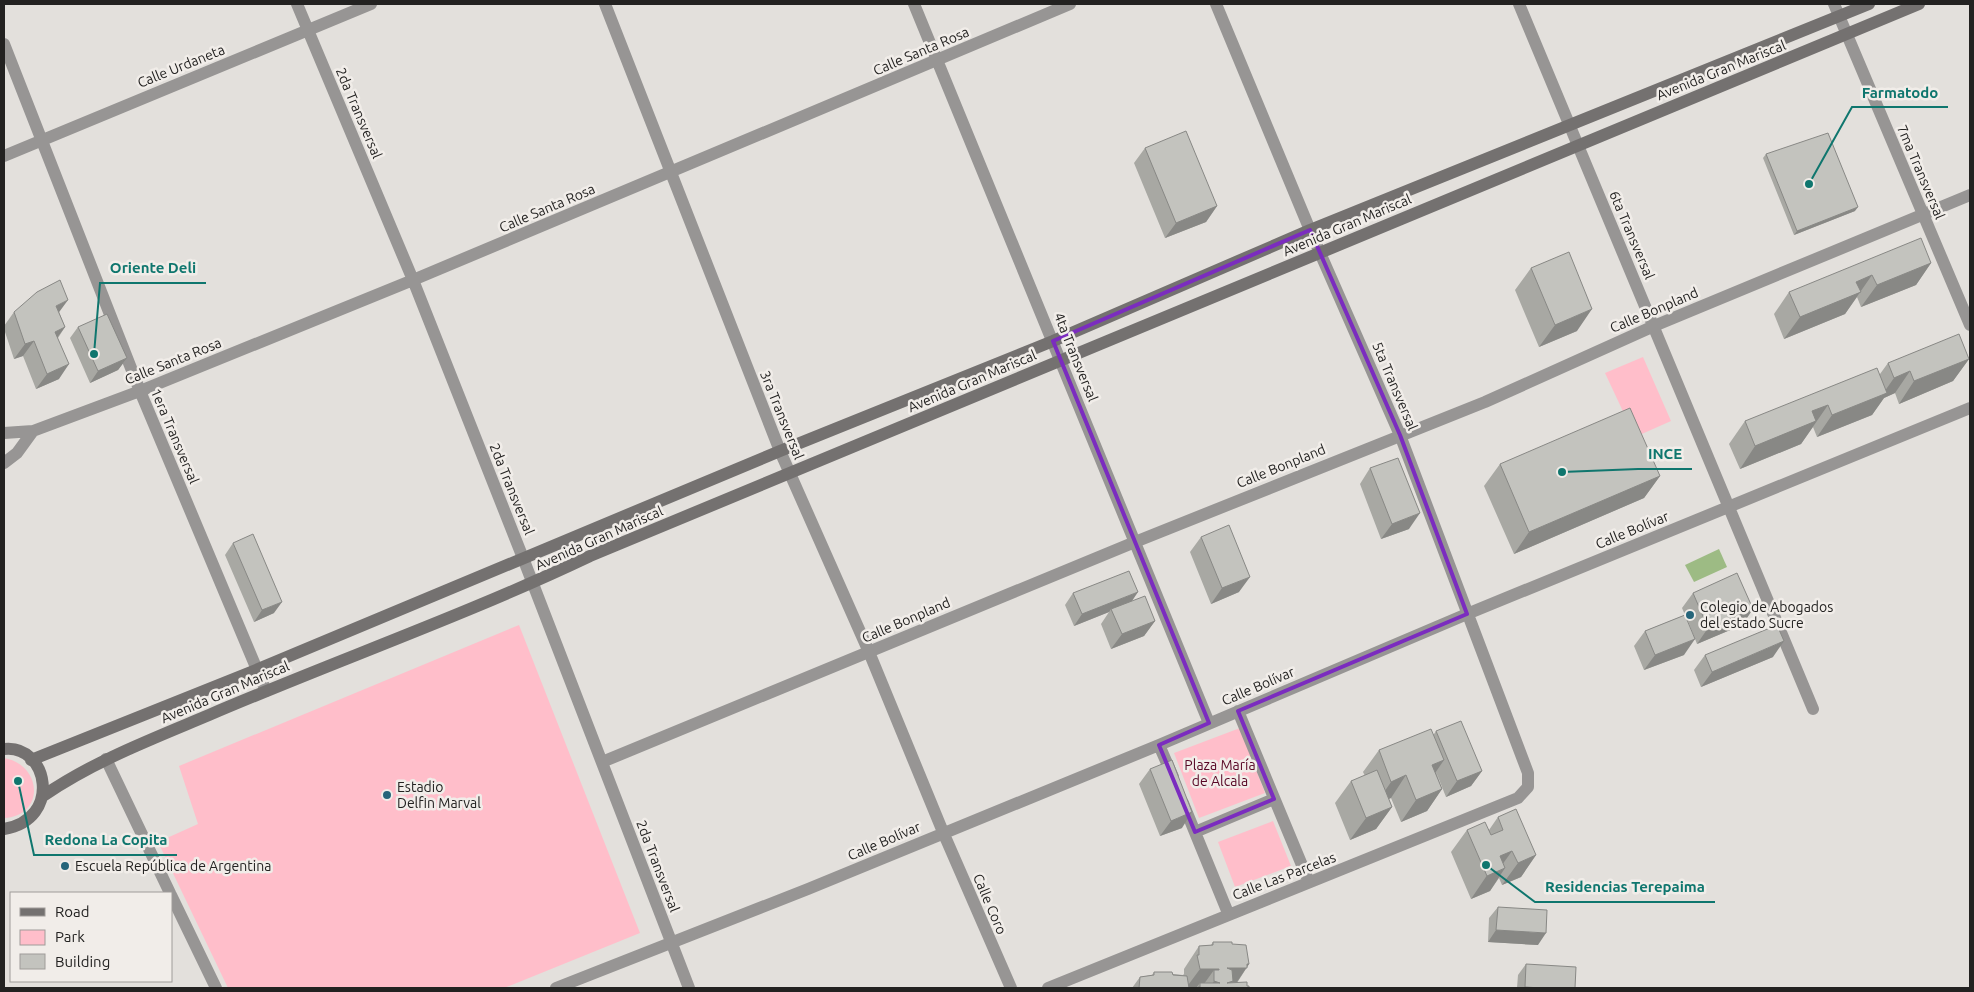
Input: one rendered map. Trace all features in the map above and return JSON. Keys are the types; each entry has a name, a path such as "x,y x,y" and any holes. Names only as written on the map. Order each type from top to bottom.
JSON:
{"street":[{"name":"2da Transversal","path":"297,4 413,280 523,558 689,988"},
{"name":"Calle Urdaneta","path":"4,156 371,4"},
{"name":"3ra Transversal","path":"605,4 780,451 869,652 943,832"},
{"name":"4ta Transversal","path":"914,4 1209,723"},
{"name":"Calle Santa Rosa","path":"4,433 33,431 140,391 413,280 1070,4"},
{"name":"5ta Transversal","path":"1216,4 1310,230 1400,435 1528,773 1528,787"},
{"name":"6ta Transversal","path":"1519,4 1813,709"},
{"name":"7ma Transversal","path":"1834,4 1970,325"},
{"name":"Avenida Gran Mariscal","path":"31,760 256,670 780,451 1053,341 1310,230 1870,4"},
{"name":"Avenida Gran Mariscal","path":"43,796 72,776 106,759 266,691 532,584 590,556 1919,4"},
{"name":"1era Transversal","path":"4,44 43,139 140,391 266,691"},
{"name":"Calle Bonpland","path":"602,762 1134,542 1485,402 1654,326 1970,195"},
{"name":"Calle Bolívar","path":"556,988 808,889 1159,745 1728,506 1970,408"},
{"path":"4,463 17,453 33,431"},
{"path":"1238,711 1310,882"},
{"path":"1159,745 1228,913"},
{"path":"4,829 24,823 33,816 43,796 40,773 31,760 21,752 5,747"},
{"path":"106,759 170,892"},
{"name":"Calle Las Parcelas","path":"1048,988 1228,913 1518,798 1528,787"},
{"path":"1195,832 1274,799"},
{"name":"Calle Coro","path":"943,832 1010,988"},
{"path":"172,896 216,988"}],"highlighted area":[{"path":"1310,230 1400,435 1467,614 1238,711 1274,799 1195,832 1159,745 1209,723 1053,341"}],"green space":[{"path":"1643,357 1671,421 1635,437 1605,373"},
{"name":"Estadio Delfin Marval","path":"519,625 640,933 504,988 228,988 158,842 198,824 179,766"},
{"name":"Plaza María de Alcala","path":"1240,728 1265,793 1199,818 1174,753"},
{"path":"4,758 17,763 26,770 32,780 34,790 32,800 27,809 17,815 4,818"},
{"path":"1273,821 1291,866 1235,887 1218,842"}],"shaded area":[{"path":"1719,549 1727,567 1694,582 1685,565"}],"building":[{"path":"1186,131 1217,206 1176,223 1145,148"},
{"path":"1828,133 1858,207 1797,231 1766,154"},
{"path":"1921,238 1931,263 1877,285 1872,275 1856,282 1861,292 1800,317 1789,292"},
{"path":"1569,252 1592,309 1555,325 1531,268"},
{"path":"60,280 68,300 56,306 65,327 55,332 69,364 47,374 34,341 25,344 14,312 37,292"},
{"path":"107,314 127,358 98,371 78,327"},
{"path":"1959,334 1969,359 1914,381 1910,371 1894,378 1888,363"},
{"path":"1877,368 1887,393 1832,415 1828,405 1812,411 1816,421 1755,446 1745,421"},
{"path":"1630,408 1660,476 1529,532 1500,464"},
{"path":"1398,458 1420,513 1392,524 1370,468"},
{"path":"1229,525 1250,577 1222,588 1201,537"},
{"path":"253,534 282,602 262,610 233,543"},
{"path":"1129,571 1138,592 1082,614 1073,593"},
{"path":"1737,573 1753,609 1708,628 1693,593"},
{"path":"1145,596 1155,621 1122,634 1111,609"},
{"path":"1685,615 1695,639 1655,655 1645,631"},
{"path":"1777,625 1784,641 1712,672 1705,655"},
{"path":"1461,721 1482,771 1457,781 1436,731"},
{"path":"1431,729 1444,760 1432,765 1442,789 1416,800 1406,775 1391,782 1379,750"},
{"path":"1172,760 1192,812 1171,821 1150,769"},
{"path":"1377,770 1392,807 1366,818 1351,781"},
{"path":"1516,809 1536,855 1518,863 1512,851 1500,856 1505,868 1487,876 1467,830 1485,822 1491,835 1503,830 1498,817"},
{"path":"1498,907 1547,910 1546,933 1496,930"},
{"path":"1213,942 1232,942 1232,944 1246,945 1249,964 1247,964 1247,968 1227,968 1232,970 1233,981 1227,983 1247,982 1249,988 1198,988 1200,983 1220,983 1214,981 1214,970 1219,969 1200,969 1197,955 1199,955 1199,946 1213,945"},
{"path":"1526,964 1576,967 1575,988 1525,987"},
{"path":"1154,972 1172,972 1173,975 1187,976 1189,988 1139,988 1140,977 1154,975"}],"place":[{"name":"Farmatodo","path":"1809,184"},
{"name":"Oriente Deli","path":"94,354"},
{"name":"INCE","path":"1562,472"},
{"name":"Colegio de Abogados del estado Sucre","path":"1690,615"},
{"name":"Redona La Copita","path":"18,781"},
{"name":"Estadio Delfin Marval","path":"387,795"},
{"name":"Residencias Terepaima","path":"1486,865"},
{"name":"Escuela República de Argentina","path":"65,866"}]}
